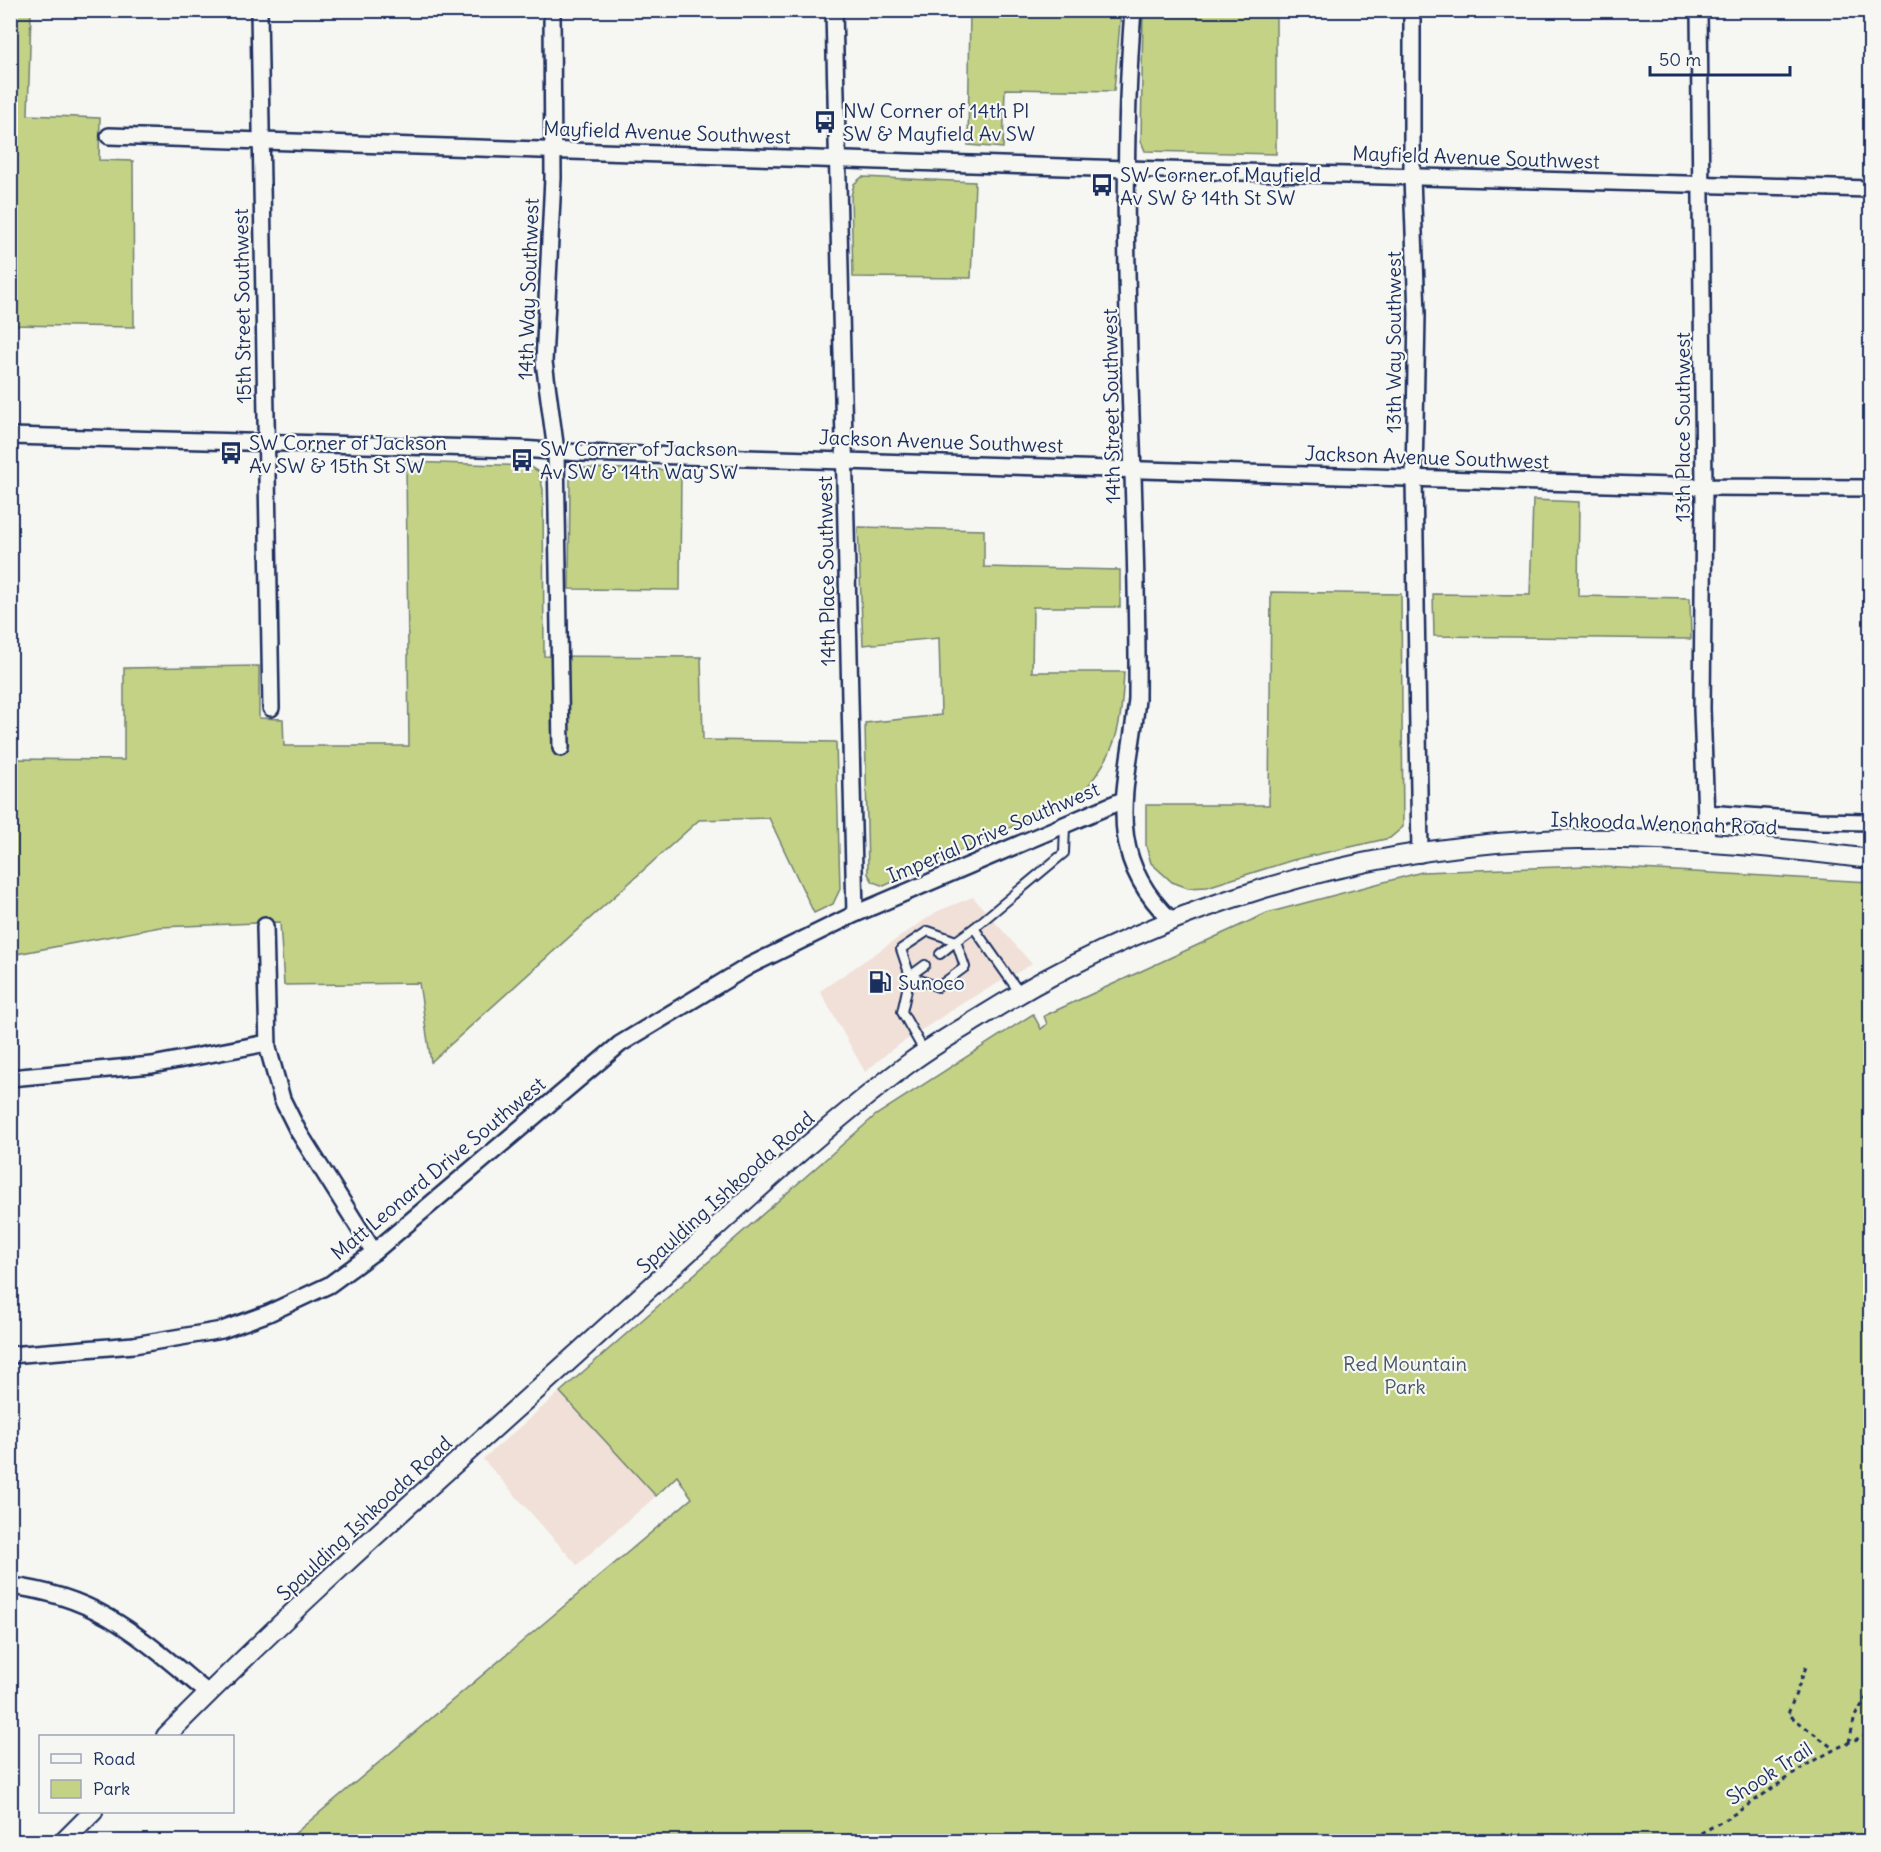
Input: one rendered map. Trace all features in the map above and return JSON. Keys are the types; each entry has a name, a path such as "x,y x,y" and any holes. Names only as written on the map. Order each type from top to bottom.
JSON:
{"street":[{"name":"15th Street Southwest","path":"260,10 265,442 271,708"},
{"name":"14th Way Southwest","path":"552,10 552,149 544,362 556,451 561,748"},
{"name":"14th Place Southwest","path":"834,10 855,914"},
{"name":"14th Street Southwest","path":"1123,800 1137,699 1126,169 1133,10"},
{"name":"13th Way Southwest","path":"1412,10 1412,177 1417,314 1414,478 1420,854"},
{"name":"13th Place Southwest","path":"1699,10 1704,487 1702,709 1707,844"},
{"name":"Mayfield Avenue Southwest","path":"109,135 1126,169 1870,189"},
{"name":"Jackson Avenue Southwest","path":"10,436 844,459 1704,487 1870,488"},
{"name":"Imperial Drive Southwest","path":"855,914 1123,800 1126,837 1140,882 1171,920"},
{"path":"1706,813 1818,821 1870,822"},
{"name":"Ishkooda Wenonah Road","path":"1420,854 1482,845 1582,838 1707,844 1870,859"},
{"name":"Spaulding Ishkooda Road","path":"168,1735 208,1694 419,1496 780,1171 909,1062 1019,992 1121,941 1171,920 1303,877 1420,854"},
{"name":"Matt Leonard Drive Southwest","path":"10,1355 134,1345 222,1330 269,1313 329,1285 374,1252 620,1044 750,966 855,914"},
{"path":"265,926 267,1043 282,1099 298,1131 374,1252"},
{"path":"10,1078 152,1065 267,1043"},
{"path":"10,1586 44,1590 75,1599 136,1635 208,1694"},
{"path":"63,1842 92,1813"}],"lane":[{"path":"940,954 1064,853 1065,825"},
{"path":"974,928 1019,992"},
{"path":"925,1052 902,1012 910,976 901,949 928,931 956,940"},
{"path":"910,976 938,987 965,967 956,940"},
{"path":"910,976 925,965"}],"path":[{"path":"1806,1667 1788,1714 1834,1749"},
{"path":"1849,1742 1855,1716 1870,1692"},
{"name":"Shook Trail","path":"1685,1842 1739,1811 1812,1761 1870,1734"}],"shaded area":[{"path":"973,897 1032,964 966,1001 891,1050 865,1072 820,991 938,911"},
{"path":"560,1392 656,1496 577,1565 483,1459"}],"green space":[{"path":"11,10 31,11 28,115 100,118 99,160 133,161 134,327 11,325"},
{"path":"970,11 1121,11 1114,91 1005,89 1003,148 968,145"},
{"path":"1143,11 1276,11 1276,154 1145,151 1141,141"},
{"path":"862,177 975,182 971,278 853,277 851,196 854,184"},
{"path":"406,462 529,466 538,471 543,489 544,656 701,657 703,740 836,742 840,889 833,904 814,913 769,818 699,820 431,1062 419,983 284,985 280,922 160,927 11,955 11,759 124,760 124,668 259,666 259,718 283,719 284,746 409,746"},
{"path":"580,468 681,470 680,590 569,589 570,479"},
{"path":"1533,500 1579,502 1578,596 1690,598 1691,639 1434,636 1433,594 1530,595"},
{"path":"858,527 984,530 984,567 1120,570 1120,607 1033,607 1032,672 1124,672 1119,724 1115,738 1110,752 1093,780 1080,795 884,886 873,882 868,874 865,723 941,715 939,638 863,645"},
{"path":"1271,592 1401,594 1403,827 1390,838 1293,860 1207,887 1188,888 1172,882 1151,863 1146,846 1146,805 1269,805"},
{"name":"Red Mountain Park","path":"1586,866 1870,882 1870,1841 286,1841 692,1498 677,1476 656,1496 560,1392 876,1115 1033,1014 1041,1029 1047,1024 1044,1016 1267,913 1422,872"}],"place":[{"name":"NW Corner of 14th Pl SW & Mayfield Av SW","path":"825,122"},
{"name":"SW Corner of Mayfield Av SW & 14th St SW","path":"1102,185"},
{"name":"SW Corner of Jackson Av SW & 15th St SW","path":"231,453"},
{"name":"SW Corner of Jackson Av SW & 14th Way SW","path":"522,460"},
{"name":"Sunoco","path":"880,982"}]}
